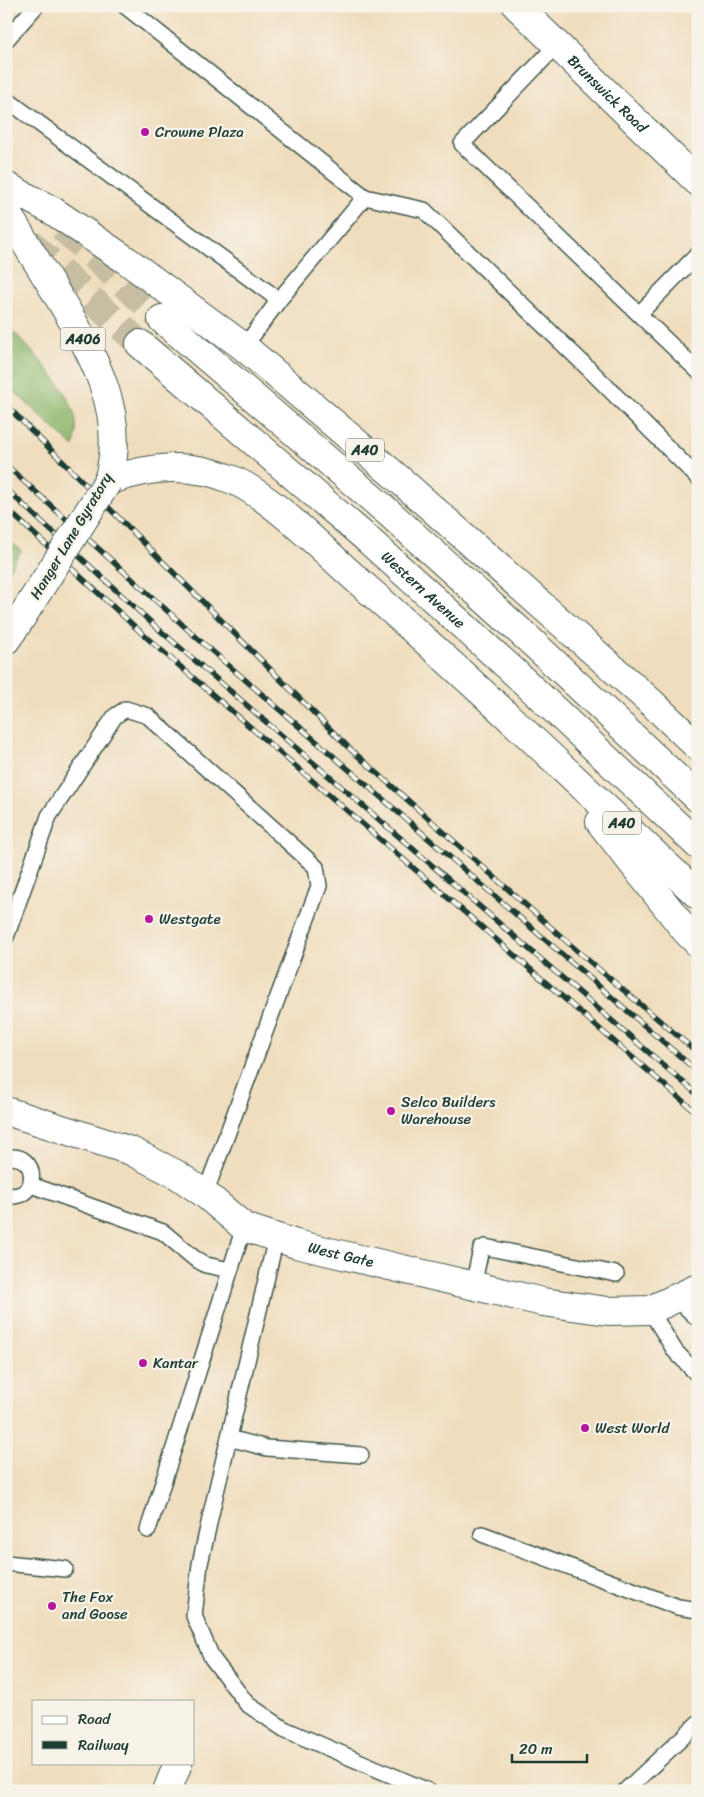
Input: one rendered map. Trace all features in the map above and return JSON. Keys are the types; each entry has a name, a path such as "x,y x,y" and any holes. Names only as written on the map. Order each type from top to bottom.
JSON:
{"main road":[{"name":"Brunswick Road","path":"517,6 698,182"},
{"name":"A40","path":"6,186 53,211 134,265 244,347 400,480 652,703 698,747"},
{"name":"Hanger Lane Gyratory","path":"6,212 80,334 100,373 113,427 112,462 108,481 12,632"},
{"name":"A40","path":"162,319 388,513 534,644 698,798"},
{"name":"Western Avenue","path":"140,344 381,551 512,669 698,845"},
{"name":"A40","path":"108,481 140,470 180,467 219,475 249,489 394,612 698,895"},
{"path":"546,752 686,931 698,943"},
{"name":"West Gate","path":"6,1111 131,1151 176,1174 205,1194 244,1227 276,1238 543,1302 608,1312 650,1310 687,1293"},
{"path":"167,1791 178,1764"}],"lane":[{"path":"6,40 36,6"},
{"path":"125,6 365,197 424,210 591,370 698,478"},
{"path":"557,45 462,144 698,371"},
{"path":"6,99 279,300"},
{"path":"244,347 279,300 365,197"},
{"path":"639,314 698,254"},
{"path":"6,937 49,816 115,716 126,709 148,716 316,867 319,886 205,1194"},
{"path":"6,1158 15,1157 26,1162 32,1173 31,1185 21,1194 14,1196 6,1195"},
{"path":"31,1185 163,1232 194,1258 206,1265 230,1270"},
{"path":"148,1530 244,1227"},
{"path":"276,1238 200,1564 194,1616 212,1658 247,1704 284,1729 428,1791"},
{"path":"474,1286 481,1249 485,1247 616,1274"},
{"path":"687,1293 698,1319"},
{"path":"650,1310 675,1351 698,1375"},
{"path":"229,1438 267,1448 360,1455"},
{"path":"482,1534 678,1607 698,1610"},
{"path":"6,1563 65,1569"},
{"path":"625,1791 698,1723"}],"green space":[{"path":"6,324 55,378 70,402 76,421 74,447 6,384"},
{"path":"6,538 21,551 6,575"}],"tunnel":[{"path":"62,227 162,319"},
{"path":"29,242 140,344"}],"railway":[{"path":"6,405 349,748 582,955 698,1053"},
{"path":"6,465 205,645 698,1072"},
{"path":"6,489 155,626 698,1095"},
{"path":"6,508 146,637 698,1114"}],"place":[{"name":"Crowne Plaza","path":"145,132"},
{"name":"Westgate","path":"149,919"},
{"name":"Selco Builders Warehouse","path":"391,1111"},
{"name":"Kantar","path":"143,1363"},
{"name":"West World","path":"585,1428"},
{"name":"The Fox and Goose","path":"52,1606"}]}
